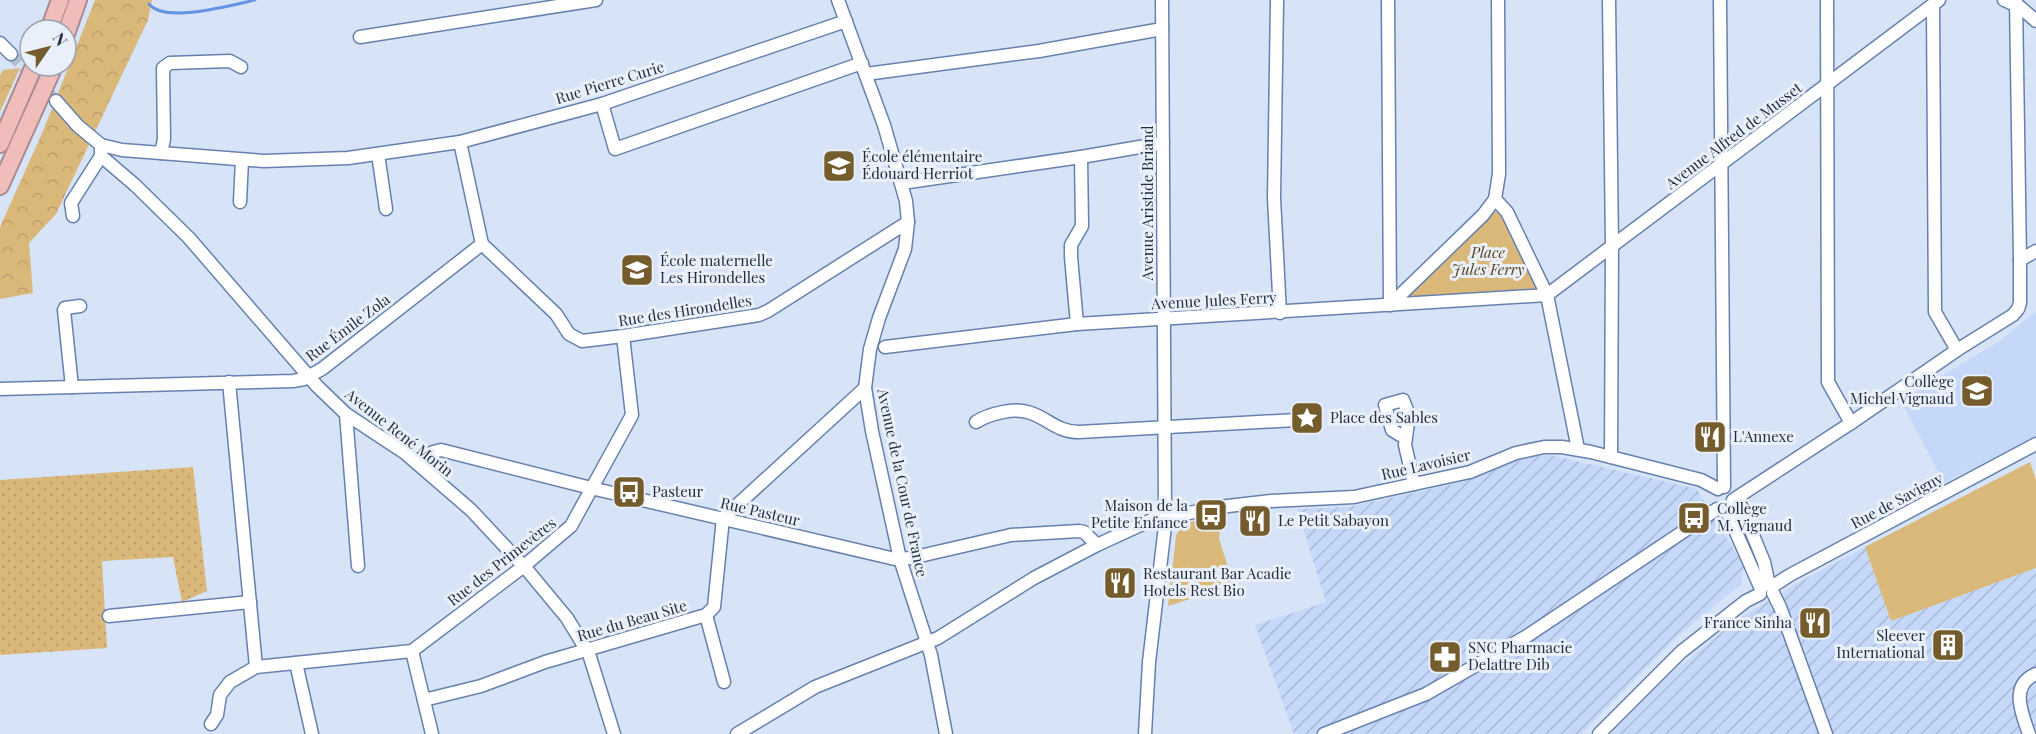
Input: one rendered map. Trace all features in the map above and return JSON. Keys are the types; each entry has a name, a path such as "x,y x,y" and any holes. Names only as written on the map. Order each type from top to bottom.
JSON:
{"highway":[{"path":"53,18 60,0"},
{"path":"72,18 78,0"},
{"path":"0,144 29,78"},
{"path":"0,186 49,78"}],"street":[{"path":"360,37 596,0"},
{"name":"Avenue de la Cour de France","path":"838,0 864,68 902,183 908,222 904,257 879,318 870,349 865,388 900,559 927,642 946,734"},
{"name":"Avenue Aristide Briand","path":"1145,734 1149,663 1164,519 1162,0"},
{"path":"1277,0 1274,198 1280,313"},
{"path":"1388,0 1390,305"},
{"path":"1390,305 1483,215 1495,199 1499,174 1498,0"},
{"path":"1609,0 1612,246 1611,457"},
{"path":"1720,0 1721,488 1714,498 1728,507 1743,512 1764,562 1767,589 1780,607 1826,734"},
{"path":"1827,0 1828,382 1851,423"},
{"path":"2004,0 2017,3 2036,21"},
{"path":"1936,3 1935,312 1957,350"},
{"name":"Avenue Alfred de Musset","path":"1547,295 1936,3"},
{"path":"1324,734 1426,694 1527,636 1728,507 1957,350 2013,315 2020,303 2017,3"},
{"name":"Rue Pierre Curie","path":"101,150 264,161 348,158 460,142 602,104 846,21"},
{"path":"602,104 615,149 864,68 1039,51 1162,29"},
{"path":"0,43 11,54"},
{"path":"161,153 164,139 163,68 170,63 230,61 241,67"},
{"name":"Avenue René Morin","path":"56,101 101,150 189,238 308,376 346,414 418,465 471,510 524,566 567,618 587,650 614,734"},
{"path":"460,142 482,244"},
{"path":"902,183 1081,158 1163,143"},
{"path":"73,216 71,203 101,150"},
{"path":"378,153 386,209"},
{"path":"1077,324 1071,244 1082,226 1081,158"},
{"path":"240,202 242,160"},
{"path":"1495,199 1507,212 1547,295 1578,449"},
{"name":"Rue des Hirondelles","path":"482,244 556,314 573,338 582,341 759,315 908,222"},
{"name":"Rue Émile Zola","path":"0,388 304,379 322,369 482,244"},
{"path":"2020,260 2036,251"},
{"name":"Avenue Jules Ferry","path":"885,347 1077,324 1547,295"},
{"path":"72,387 64,310 80,306"},
{"name":"Rue des Primevères","path":"412,651 524,566 571,526 632,415 623,336"},
{"path":"229,382 256,667"},
{"path":"723,519 865,388"},
{"path":"976,422 984,416 1018,410 1035,414 1070,432 1296,420 1306,417"},
{"path":"346,414 358,566"},
{"path":"1405,438 1414,484"},
{"name":"Rue de Savigny","path":"1599,734 1681,652 1746,601 1790,575 2036,444"},
{"name":"Rue Lavoisier","path":"737,734 815,687 927,642 1034,578 1097,545 1164,519 1219,507 1271,501 1354,497 1470,472 1531,449 1562,447 1701,480 1721,488"},
{"name":"Rue Pasteur","path":"418,465 433,452 441,450 873,555 900,559 1011,535 1079,531 1084,532 1097,545"},
{"path":"1721,488 1730,491 1728,507"},
{"name":"Rue du Beau Site","path":"424,700 481,687 545,662 706,615 714,607 723,519"},
{"path":"109,616 250,602"},
{"path":"706,615 724,682"},
{"path":"211,724 217,715 220,695 230,682 256,667 412,651 432,734"},
{"path":"296,663 312,734"},
{"path":"2029,734 2018,699 2019,691 2025,682 2036,674"}],"shaded area":[{"name":"Collège Michel Vignaud","path":"2036,311 2036,436 1944,483 1901,401 2001,340"},
{"path":"1550,455 1697,489 1744,566 1741,584 1678,636 1581,734 1294,734 1255,625 1326,602 1297,509 1349,507 1462,482 1528,457"},
{"path":"1865,547 1891,621 2036,568 2036,734 1611,734 1672,673 1735,621 1799,582"}],"green space":[{"path":"95,0 152,0 148,20 56,214 29,243 33,293 0,299 0,227 64,78 78,78 78,43"},
{"path":"18,68 18,72 0,112 0,75 3,70"},
{"name":"Place Jules Ferry","path":"1494,212 1502,215 1537,287 1535,291 1413,298 1410,294"},
{"path":"2030,462 2036,480 2036,568 1891,621 1865,547"},
{"path":"193,467 207,591 182,602 173,557 102,561 107,648 0,655 0,480"},
{"path":"1219,516 1221,522 1219,539 1234,585 1168,606 1176,536 1179,530 1189,523"}],"waterway":[{"path":"149,4 157,10 184,13 216,9 255,0"}],"tunnel":[{"path":"11,54 56,101"}],"place":[{"name":"École élémentaire Édouard Herriot","path":"839,166"},
{"name":"École maternelle Les Hirondelles","path":"637,270"},
{"name":"Collège Michel Vignaud","path":"1977,391"},
{"name":"Place des Sables","path":"1307,418"},
{"name":"L'Annexe","path":"1710,437"},
{"name":"Pasteur","path":"629,492"},
{"name":"Maison de la Petite Enfance","path":"1211,515"},
{"name":"Collège M. Vignaud","path":"1694,518"},
{"name":"Le Petit Sabayon","path":"1255,521"},
{"name":"Restaurant Bar Acadie Hotels Rest Bio","path":"1120,583"},
{"name":"France Sinha","path":"1815,623"},
{"name":"Sleever International","path":"1948,645"},
{"name":"SNC Pharmacie Delattre Dib","path":"1445,657"}]}
